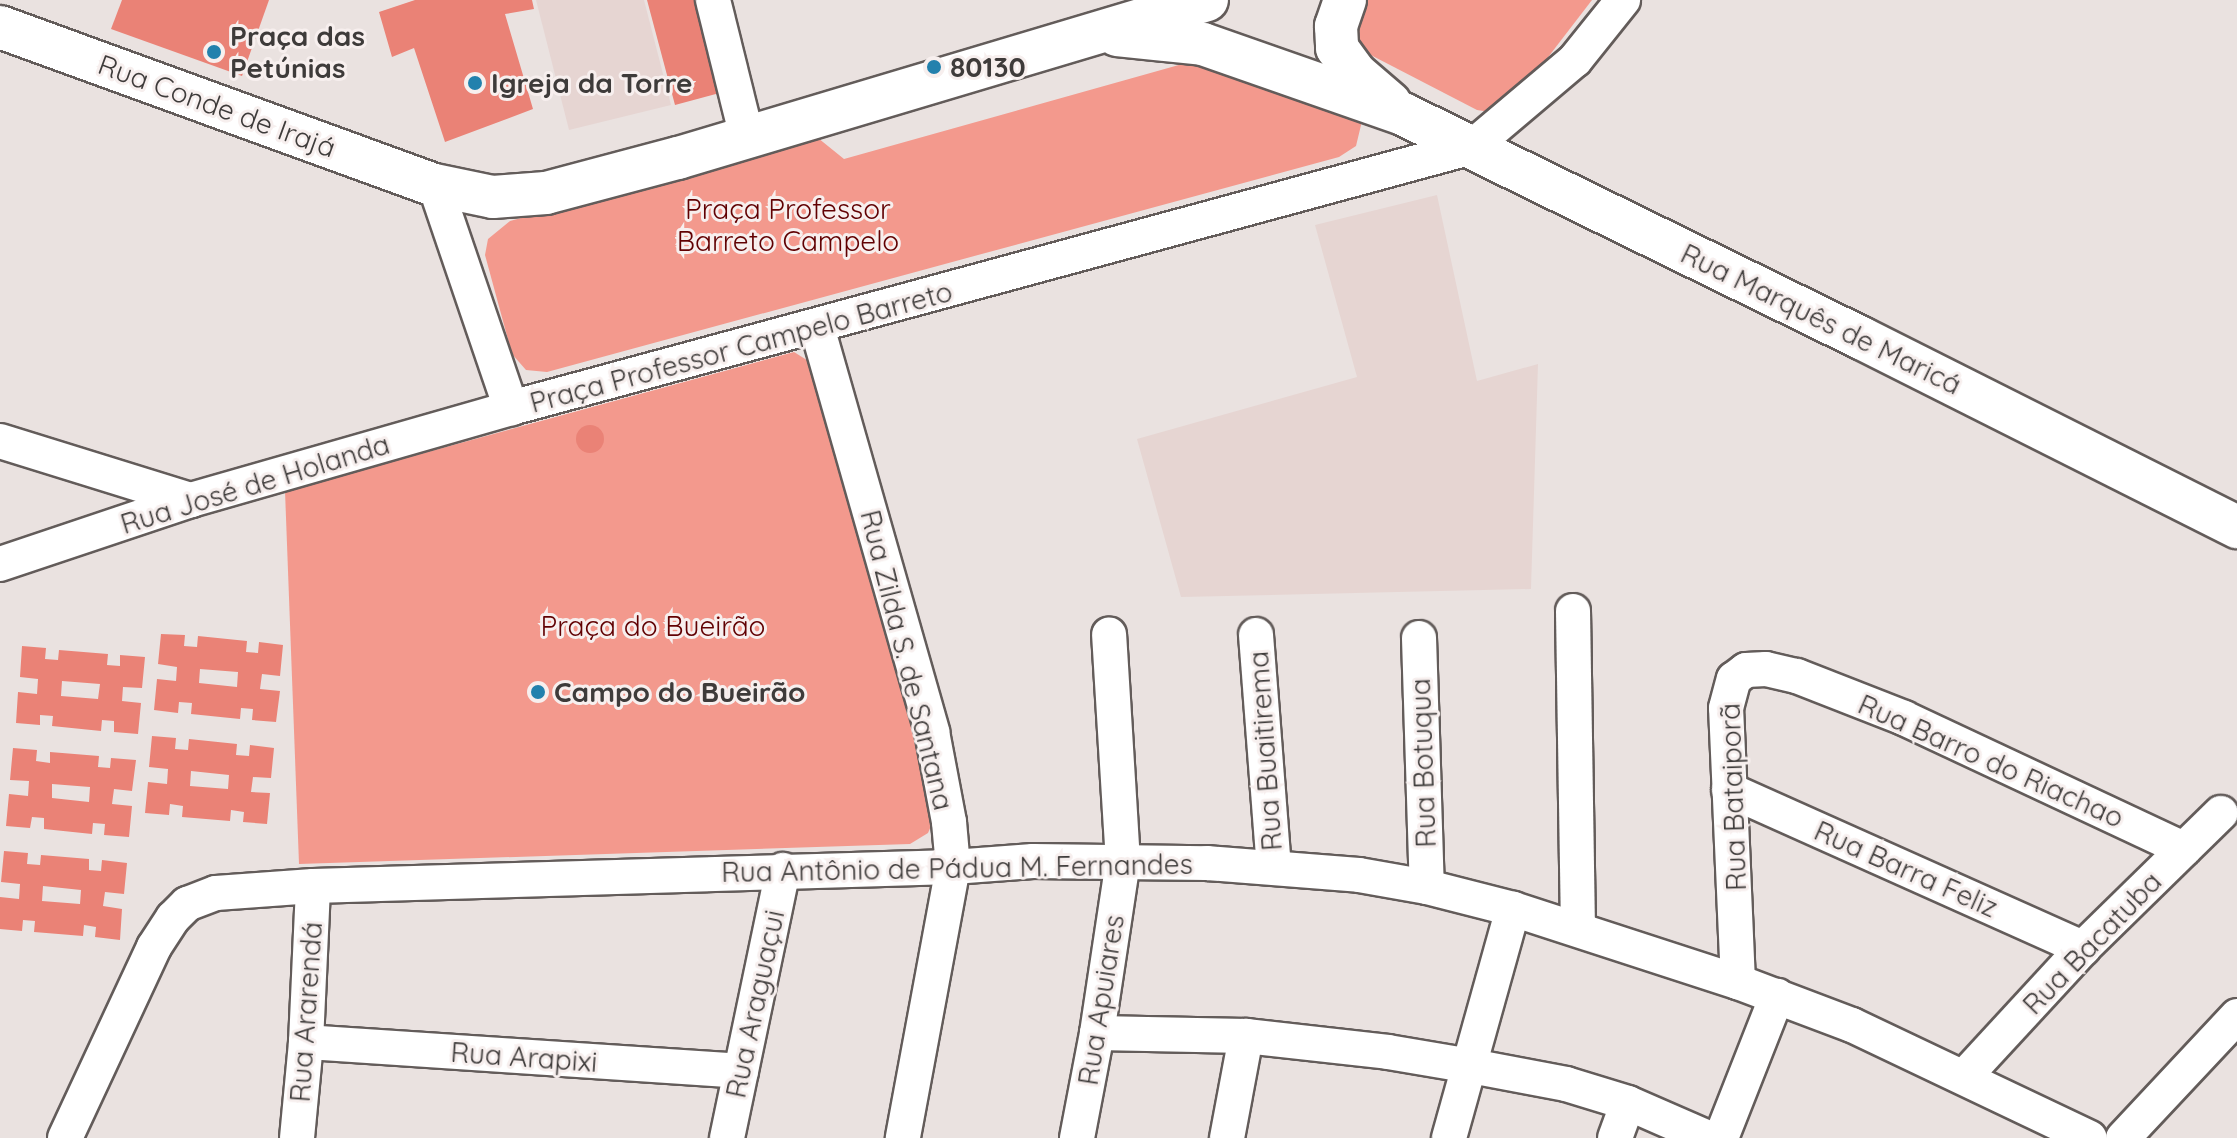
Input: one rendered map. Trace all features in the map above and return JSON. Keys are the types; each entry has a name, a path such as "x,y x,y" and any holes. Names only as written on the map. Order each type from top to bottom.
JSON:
{"main road":[{"path":"435,185 493,197 546,193 747,137 1207,0"},
{"name":"Rua Marquês de Maricá","path":"1345,0 1336,26 1337,48 1355,73 1403,114"},
{"name":"Rua Conde de Irajá","path":"0,27 435,185"},
{"name":"Rua Marquês de Maricá","path":"1100,33 1203,44 1403,114 2237,527"}],"street":[{"path":"713,0 747,137"},
{"name":"Praça Professor Campelo Barreto","path":"435,185 511,408 1472,147 1575,60 1623,0"},
{"name":"Rua Zilda S. de Santana","path":"817,327 932,732 949,822 953,867 903,1138"},
{"name":"Rua José de Holanda","path":"0,564 191,500 511,408"},
{"path":"0,441 191,500"},
{"path":"1573,611 1578,927"},
{"name":"Rua Apuiares","path":"1077,1138 1097,1033 1123,862 1109,634"},
{"name":"Rua Buaitirema","path":"1256,635 1274,867"},
{"name":"Rua Botuqua","path":"1419,638 1427,887"},
{"name":"Rua Bataiporã","path":"1738,982 1726,708 1734,679 1746,670 1766,669 1797,676"},
{"name":"Rua Barro do Riachao","path":"1797,676 1917,724 2184,849"},
{"name":"Rua Barra Feliz","path":"1729,790 2083,948"},
{"name":"Rua Bacatuba","path":"1965,1076 2083,948 2221,813"},
{"name":"Rua Antônio de Pádua M. Fernandes","path":"65,1138 154,947 173,918 187,904 216,893 313,886 953,867 1033,861 1274,867 1359,875 1427,887 1513,909 1578,927 1777,996 1965,1076 2090,1138"},
{"name":"Rua Araguaçui","path":"727,1138 783,870"},
{"name":"Rua Ararendá","path":"297,1138 306,1042 313,886"},
{"path":"1449,1138 1513,909"},
{"path":"1721,1138 1777,996"},
{"path":"2123,1138 2237,1016"},
{"path":"1097,1033 1246,1036 1388,1052 1471,1066 1566,1084 1628,1103 1708,1138"},
{"path":"1227,1138 1246,1036"},
{"name":"Rua Arapixi","path":"306,1042 741,1071"},
{"path":"1615,1138 1628,1103"}],"shaded area":[{"path":"536,0 644,0 671,105 569,130"},
{"path":"1437,195 1477,381 1538,364 1531,589 1181,597 1137,439 1357,377 1315,225"}],"green space":[{"path":"1364,0 1592,0 1512,104 1490,112 1477,110 1363,51 1353,34"},
{"name":"Praça Professor Barreto Campelo","path":"1218,54 1362,121 1356,146 1339,157 547,372 526,370 512,354 485,255 488,239 510,221 818,138 844,159"},
{"name":"Praça do Bueirão","path":"794,352 810,362 913,709 934,819 928,833 910,844 299,864 285,491"}],"building":[{"name":"Praça das Petúnias","path":"122,0 269,0 242,76 111,29"},
{"name":"Igreja da Torre","path":"415,0 532,0 534,9 505,14 533,109 445,142 414,48 392,57 379,12"},
{"path":"647,0 704,0 727,91 675,105"},
{"path":"590,425 600,429 604,439 600,449 590,453 580,449 576,439 580,429"},
{"path":"161,634 185,635 184,646 197,647 198,636 247,641 246,652 258,653 259,642 283,645 280,676 262,674 260,689 280,691 276,722 252,720 253,709 241,708 240,719 191,714 192,703 179,702 178,713 154,710 157,679 176,681 177,667 158,664","holes":["200,669 238,672 237,687 199,683"]},
{"path":"22,646 46,648 45,659 58,660 59,650 108,654 107,665 120,666 120,655 145,657 142,688 123,687 122,701 141,703 138,734 114,732 114,721 102,720 101,731 52,726 53,716 40,715 40,725 16,723 18,692 37,694 38,679 20,677","holes":["62,681 100,684 98,699 61,696"]},
{"path":"152,736 176,738 175,749 188,750 189,739 237,744 236,755 249,756 250,745 274,748 271,778 253,777 251,792 270,793 267,824 243,822 244,812 231,810 230,821 182,817 183,806 170,804 169,815 145,813 148,782 167,784 168,769 149,767","holes":["191,771 229,775 228,789 190,786"]},
{"path":"13,748 37,750 36,761 50,763 50,752 99,756 98,767 110,768 111,758 136,760 132,791 114,789 112,804 132,806 129,837 104,835 105,824 93,823 92,834 44,829 44,818 32,817 30,828 6,826 9,794 28,796 29,781 10,780","holes":["52,784 90,787 89,802 52,798"]},
{"path":"4,851 28,853 27,864 40,865 41,855 89,859 89,870 101,871 102,860 127,863 124,894 105,892 103,906 122,909 120,940 95,937 96,927 84,925 83,936 34,932 35,921 23,920 22,931 0,929 0,897 19,899 20,884 1,882","holes":["43,886 81,890 80,904 42,901"]}],"place":[{"name":"Praça das Petúnias","path":"214,52"},
{"name":"80130","path":"934,67"},
{"name":"Igreja da Torre","path":"475,83"},
{"name":"Campo do Bueirão","path":"538,692"}]}
